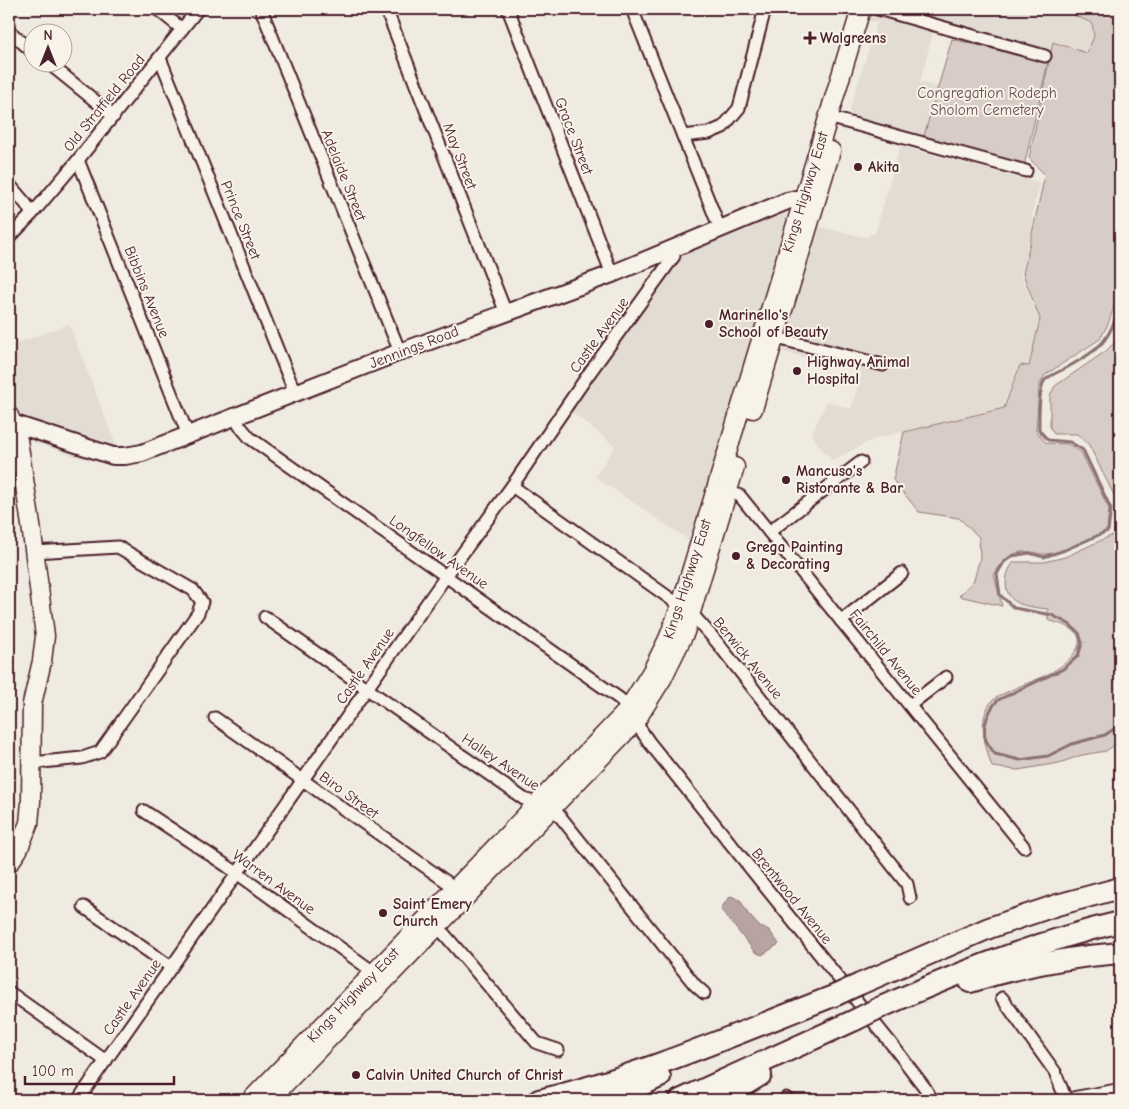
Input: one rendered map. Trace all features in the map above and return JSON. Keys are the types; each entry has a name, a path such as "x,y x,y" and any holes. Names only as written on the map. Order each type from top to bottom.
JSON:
{"highway":[{"path":"609,1100 860,984 989,928 1057,905 1120,888"},
{"path":"680,1100 879,1008 995,959 1120,922"},
{"path":"879,1008 1032,965 1065,958 1120,953"},
{"path":"539,1100 582,1090 631,1075 836,995"},
{"path":"720,1100 855,1020"}],"main road":[{"name":"Kings Highway East","path":"252,1100 300,1059 631,716 662,679 685,632 686,609 811,198 834,118 861,9"},
{"name":"Kings Highway East","path":"834,118 872,9"},
{"path":"9,863 18,850 29,823 32,704 42,661 45,636 18,440 10,420"},
{"name":"Kings Highway East","path":"268,1100 300,1059"}],"street":[{"path":"157,9 182,29"},
{"name":"Old Stratfield Road","path":"9,238 78,160 198,9"},
{"name":"Adelaide Street","path":"260,9 400,352"},
{"name":"May Street","path":"386,9 506,313"},
{"name":"Grace Street","path":"508,9 612,274"},
{"path":"632,9 720,229"},
{"path":"683,136 709,133 723,127 739,108 764,9"},
{"path":"878,9 1045,56"},
{"path":"9,32 22,43"},
{"name":"Prince Street","path":"160,58 295,393"},
{"path":"59,72 114,116"},
{"path":"834,118 1026,171"},
{"name":"Bibbins Avenue","path":"78,160 188,435"},
{"path":"9,184 32,214"},
{"name":"Jennings Road","path":"10,420 113,456 142,453 400,352 612,274 787,201 811,198"},
{"name":"Castle Avenue","path":"78,1100 446,576 512,486 588,375 674,256 673,249"},
{"path":"769,335 883,365"},
{"name":"Longfellow Avenue","path":"236,416 239,425 250,438 620,699 631,716"},
{"path":"769,532 861,462"},
{"name":"Berwick Avenue","path":"512,486 686,609 716,641 907,884 910,898"},
{"name":"Fairchild Avenue","path":"722,489 740,496 1024,847"},
{"path":"32,763 82,758 100,752 198,613 202,602 193,590 118,547 34,552"},
{"path":"841,621 902,573"},
{"name":"Halley Avenue","path":"265,617 524,799 544,806 559,815 695,986 704,993"},
{"path":"910,705 946,676"},
{"name":"Brentwood Avenue","path":"631,716 649,742 893,1046 932,1100"},
{"name":"Biro Street","path":"215,718 461,892"},
{"name":"Warren Avenue","path":"144,811 237,874 379,977"},
{"path":"84,907 171,967"},
{"path":"433,921 537,1043 558,1050"},
{"path":"9,992 106,1061"},
{"path":"1002,998 1055,1072 1066,1100"},
{"path":"1075,1100 1120,1092"}],"shaded area":[{"path":"828,9 1056,9 1091,24 1093,36 1087,51 1053,41 1049,55 936,22 920,82 938,87 924,136 854,116 849,112 877,22 846,17"},
{"path":"900,146 1040,183 1034,204 1032,227 1021,276 1039,319 1028,365 1019,364 1003,407 874,439 832,461 811,435 827,401 851,409 862,372 779,351 816,226 869,238 869,234 875,234"},
{"path":"788,210 786,218 790,219 692,542 595,477 615,446 569,410 653,293 685,254 695,247"},
{"path":"69,324 117,448 87,440 84,459 9,434 9,346"},
{"path":"731,896 740,900 748,914 760,927 769,930 779,944 762,955 755,952 721,910"}],"green space":[{"path":"1059,9 1120,9 1120,289 1108,324 1100,339 1045,375 1039,386 1036,431 1046,443 1068,444 1081,452 1109,509 1107,530 1062,551 1044,554 1024,552 1008,557 994,575 1002,606 959,596 974,580 980,558 979,537 959,518 919,512 893,480 904,432 1004,408 1020,365 1029,366 1040,319 1023,274 1045,175 1029,158 1053,42 1087,53 1094,36 1092,23"},
{"name":"Congregation Rodeph Sholom Cemetery","path":"952,39 1048,62 1024,166 924,136"},
{"path":"1120,337 1120,507 1089,445 1077,434 1054,434 1050,427 1050,396 1055,386 1106,351"},
{"path":"1120,509 1120,741 1106,751 1082,755 1059,763 1018,770 992,767 985,745 983,729 985,714 990,704 1000,695 1057,669 1073,656 1079,641 1078,636 1070,628 1048,620 1048,609 1030,607 1014,601 1007,591 1006,585 1010,567 1014,562 1044,562 1065,557 1117,533"}],"waterway":[{"path":"1120,305 1112,328 1102,343 1096,349 1045,380 1039,404 1039,430 1048,440 1070,442 1083,450 1111,509 1108,531 1044,557 1029,553 1012,556 1004,562 997,574 1000,595 1014,608 1052,615 1069,624 1079,633 1082,643 1078,656 1063,669 998,700 992,708 984,730 986,740 995,754 1020,760 1048,756 1072,744 1105,735 1120,725"}],"place":[{"name":"Walgreens","path":"810,38"},
{"name":"Akita","path":"858,167"},
{"name":"Marinello's School of Beauty","path":"709,324"},
{"name":"Highway Animal Hospital","path":"797,371"},
{"name":"Mancuso's Ristorante & Bar","path":"786,480"},
{"name":"Grega Painting & Decorating","path":"736,556"},
{"name":"Saint Emery Church","path":"383,913"},
{"name":"Calvin United Church of Christ","path":"356,1075"}]}
